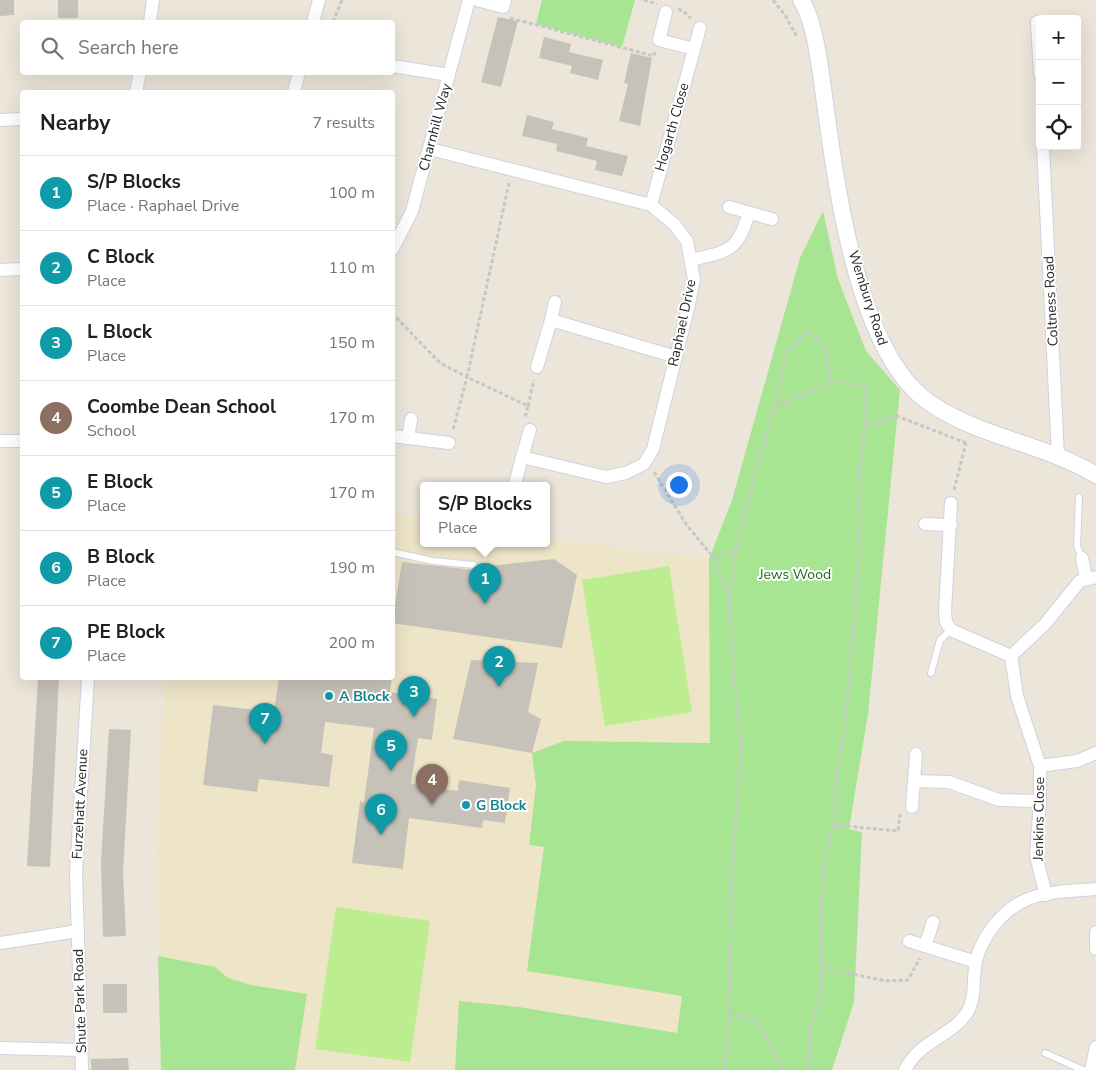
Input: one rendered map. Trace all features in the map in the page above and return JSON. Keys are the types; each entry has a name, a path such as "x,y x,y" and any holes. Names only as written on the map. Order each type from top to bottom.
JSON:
{"street":[{"path":"150,20 153,0"},
{"path":"314,20 319,0"},
{"name":"Charnhill Way","path":"395,244 412,211 469,0"},
{"path":"477,0 504,4"},
{"name":"Wembury Road","path":"801,0 818,56 839,197 854,260 883,348 909,385 925,400 951,416 1058,456 1096,475"},
{"path":"666,12 658,40 694,50"},
{"name":"Hogarth Close","path":"651,205 700,28"},
{"path":"395,67 448,76"},
{"path":"136,90 139,75"},
{"path":"294,90 298,75"},
{"path":"0,120 20,119"},
{"name":"Raphael Drive","path":"430,149 651,205 674,224 687,241 694,279 653,449 644,464"},
{"name":"Coltness Road","path":"1043,150 1058,456"},
{"path":"729,207 772,219"},
{"path":"691,260 732,249 743,234 749,213"},
{"path":"0,270 20,270"},
{"path":"537,367 555,302"},
{"path":"551,320 676,357"},
{"path":"408,438 411,419"},
{"path":"516,482 530,430"},
{"path":"395,436 449,443"},
{"path":"0,442 20,441"},
{"path":"522,457 606,477 626,473 644,464"},
{"path":"951,503 946,622 951,630 1012,656 1039,630 1071,589 1091,578 1082,558"},
{"path":"925,524 951,525"},
{"name":"Jenkins Close","path":"1012,656 1017,696 1040,766 1040,801 1036,856 1046,895"},
{"name":"Furzehatt Avenue","path":"78,931 76,873 88,680"},
{"path":"1040,766 1076,760 1096,753"},
{"path":"912,806 916,754"},
{"path":"915,781 949,782 999,800 1040,801"},
{"path":"905,1070 916,1054 967,1013 973,996 976,962 982,944 994,925 1009,910 1028,899 1096,889"},
{"path":"926,946 933,922"},
{"path":"0,943 78,931"},
{"name":"Shute Park Road","path":"78,931 82,1070"},
{"path":"1096,932 1096,950"},
{"path":"909,941 976,962"},
{"path":"1091,1070 1096,1047"},
{"path":"0,1048 81,1050"}],"lane":[{"path":"1079,498 1077,546 1082,558"},
{"path":"395,553 433,561 474,565"},
{"path":"931,673 940,640 951,630"},
{"path":"1045,1054 1083,1070"}],"path":[{"path":"333,20 342,0"},
{"path":"773,0 785,15 805,52 818,56"},
{"path":"504,4 501,15 654,56 658,40"},
{"path":"449,443 467,377 512,170"},
{"path":"395,316 440,363 528,406"},
{"path":"724,1070 728,1039 732,869 742,743 734,678 729,599 736,550 775,407 787,352 808,331 825,346 831,382"},
{"path":"530,430 523,428 537,367"},
{"path":"775,407 831,382 865,385 865,426 859,471 859,559 845,728 836,778 834,825 827,847 821,898 822,968 820,998 810,1029 809,1070"},
{"path":"865,426 897,416 966,443"},
{"path":"951,503 970,424"},
{"path":"644,464 656,474 686,524 713,557 729,599"},
{"path":"713,557 736,550"},
{"path":"834,825 898,832 902,803 912,806"},
{"path":"822,968 887,981 908,980 926,946"},
{"path":"729,1013 755,1020 783,1070"}],"shaded area":[{"path":"395,513 420,517 420,547 550,547 550,539 709,559 711,761 672,1070 161,1070 157,849 164,680 395,680"}],"green space":[{"path":"542,0 635,0 622,47 536,24"},
{"name":"Jews Wood","path":"823,211 838,279 866,351 900,390 868,714 849,829 862,832 854,1002 832,1070 455,1070 459,1001 519,1007 677,1033 682,996 527,971 544,847 529,845 536,785 532,753 564,741 710,743 709,559 732,500 800,258"},
{"path":"669,566 692,712 605,726 582,580"},
{"path":"336,907 430,921 410,1062 315,1049"},
{"path":"158,956 215,967 228,978 251,985 307,994 295,1070 161,1070"}],"building":[{"path":"0,0 14,0 14,15 0,16"},
{"path":"58,0 78,0 78,18 58,18"},
{"path":"498,17 518,21 501,87 481,82"},
{"path":"544,37 571,44 569,52 603,60 598,80 570,73 572,66 539,58"},
{"path":"631,53 652,58 640,126 619,121 628,84 624,83"},
{"path":"527,115 554,122 552,129 588,138 586,146 628,156 622,176 595,170 597,161 556,151 557,144 522,136"},
{"path":"554,559 577,575 562,648 395,623 395,605 402,562 474,570 478,567"},
{"path":"471,660 538,663 528,712 541,719 532,753 453,739"},
{"path":"38,680 59,680 50,867 27,866"},
{"path":"279,680 392,680 390,692 437,699 432,740 418,738 411,784 458,791 459,780 510,788 505,823 483,820 482,828 409,818 403,869 352,863 360,801 364,802 374,728 325,722 321,753 333,755 329,787 259,779 257,792 203,785 213,705 274,712"},
{"path":"109,729 131,730 123,873 126,936 103,937 101,862"},
{"path":"103,984 127,984 127,1013 103,1013"},
{"path":"128,1058 129,1070 91,1070 91,1059"}],"place":[{"name":"S/P Blocks","path":"485,604"},
{"name":"C Block","path":"499,687"},
{"name":"A Block","path":"329,696"},
{"name":"L Block","path":"414,717"},
{"name":"PE Block","path":"265,744"},
{"name":"E Block","path":"391,771"},
{"name":"Coombe Dean School","path":"432,805"},
{"name":"G Block","path":"466,805"},
{"name":"B Block","path":"381,835"}]}
